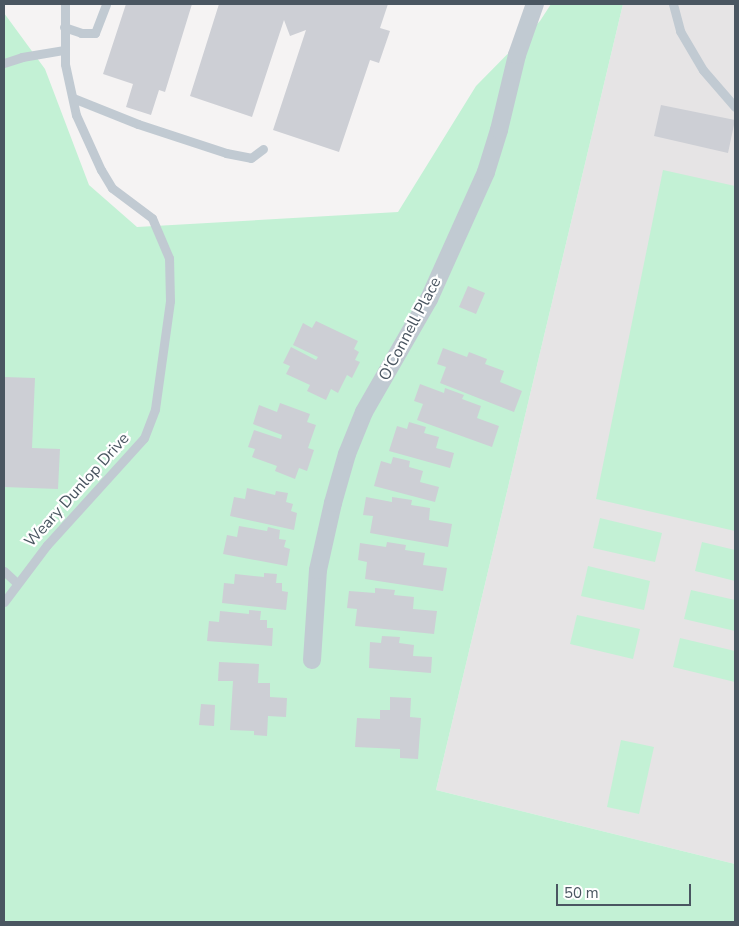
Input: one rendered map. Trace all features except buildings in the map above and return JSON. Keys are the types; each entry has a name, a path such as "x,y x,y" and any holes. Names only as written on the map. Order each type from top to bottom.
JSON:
{"street":[{"name":"O'Connell Place","path":"312,660 318,570 333,503 347,454 364,412 428,298 476,197 499,130 517,55 535,4"}],"lane":[{"name":"Weary Dunlop Drive","path":"4,602 46,545 144,438 155,409 170,301 169,258 152,218 112,188 101,170 76,115 64,50 65,4"},
{"path":"64,27 81,33 95,33 106,4"},
{"path":"673,4 680,31 703,70 735,107"},
{"path":"4,63 22,57 64,50"},
{"path":"73,98 138,124 226,153 251,158 263,149"},
{"path":"4,572 17,583"}],"shaded area":[{"path":"623,4 735,4 735,864 436,790"}],"green space":[{"path":"551,4 623,4 436,790 735,864 735,922 4,922 4,13 45,69 89,185 137,227 398,212 476,86 540,21"},
{"path":"663,170 735,186 735,531 596,499"},
{"path":"600,518 662,533 655,562 593,548"},
{"path":"702,542 735,550 735,581 695,571"},
{"path":"588,566 650,581 644,610 581,596"},
{"path":"691,590 735,600 735,631 684,619"},
{"path":"577,615 640,629 633,659 570,644"},
{"path":"680,638 735,651 735,682 673,667"},
{"path":"621,740 654,747 639,814 607,807"}]}
